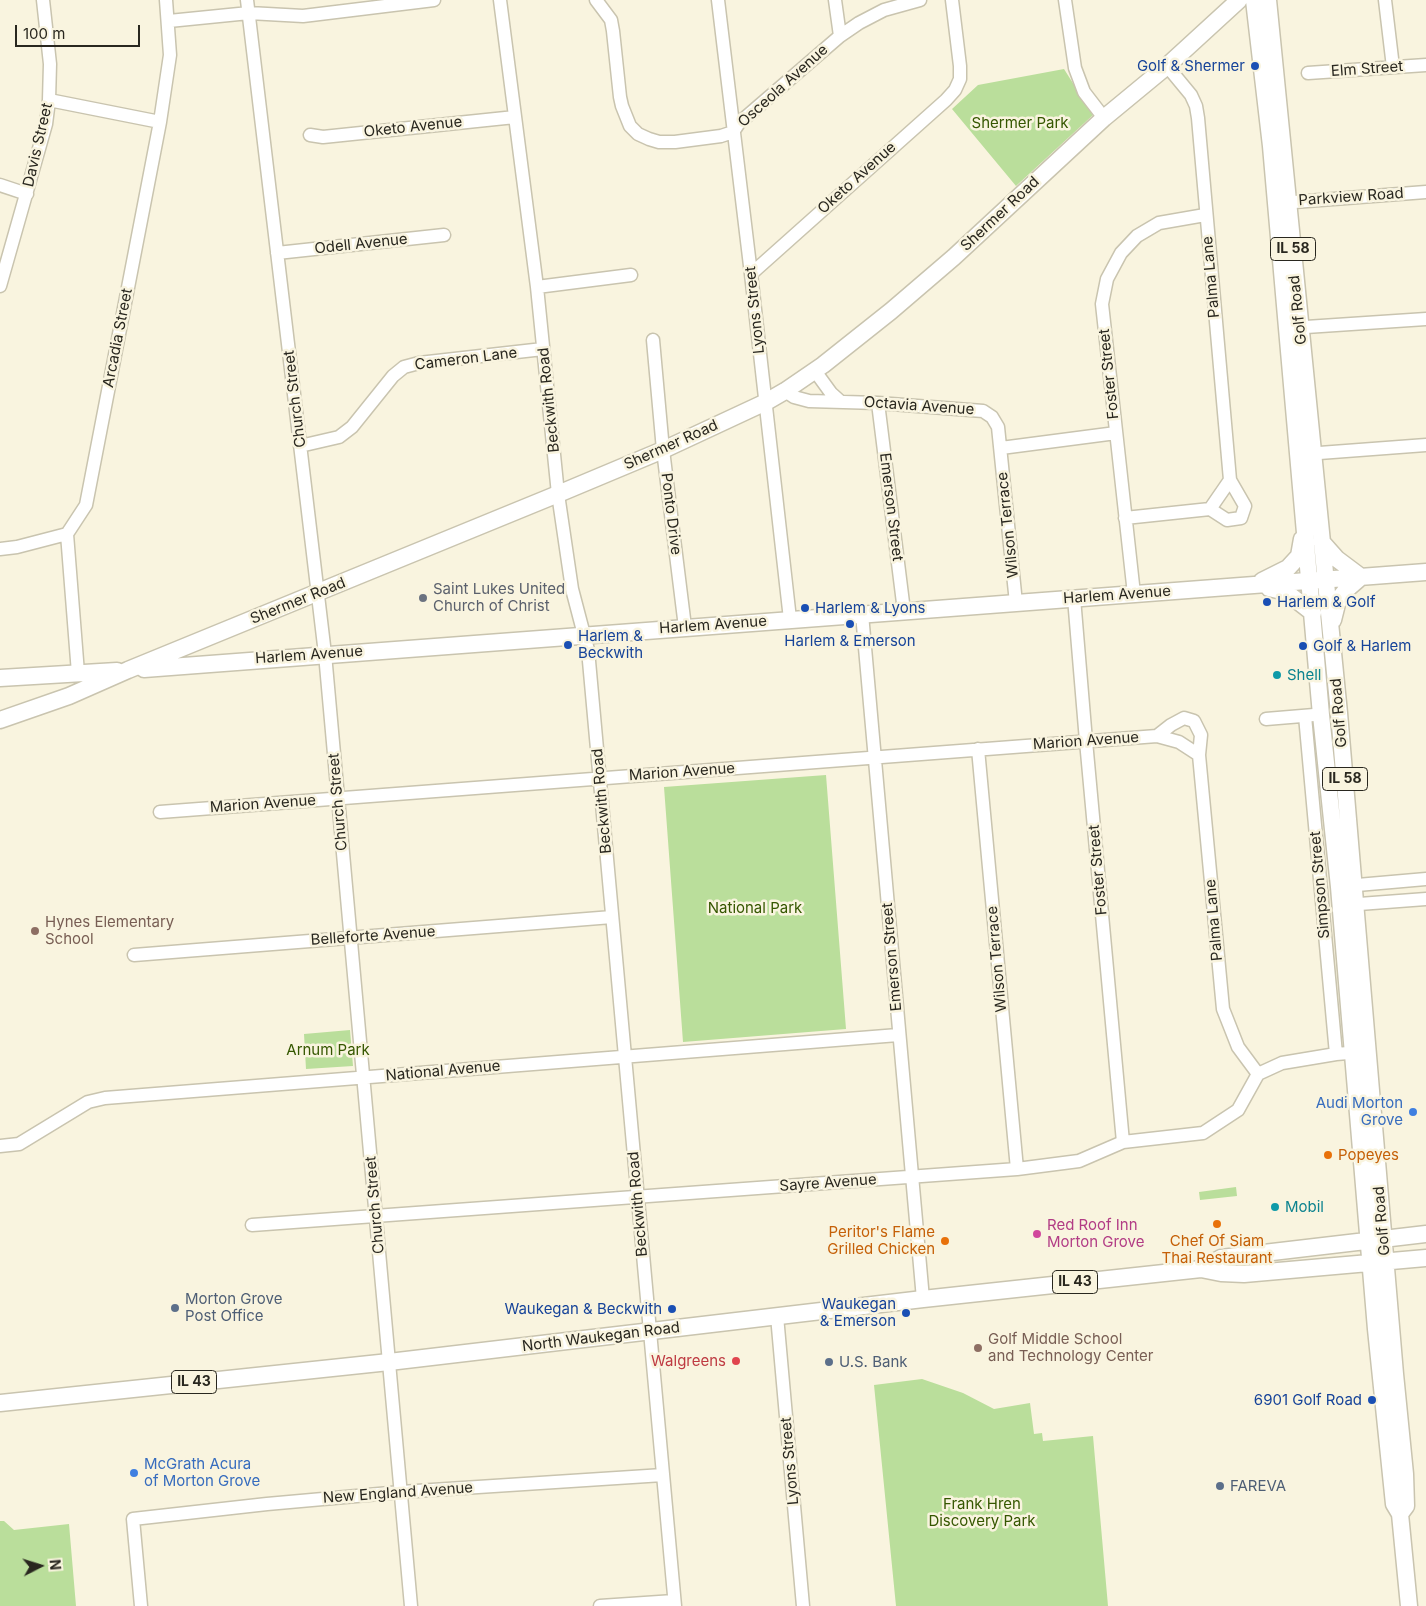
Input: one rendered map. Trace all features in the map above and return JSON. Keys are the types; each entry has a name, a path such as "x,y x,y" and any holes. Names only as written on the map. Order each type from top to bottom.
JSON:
{"main road":[{"name":"Shermer Road","path":"0,720 69,696 663,450 766,402 785,391 814,371 891,311 947,263 1104,118 1167,66 1239,0"},
{"name":"Golf Road","path":"1254,0 1282,203"},
{"name":"Golf Road","path":"1268,0 1293,328 1306,454 1321,541 1313,613 1313,715 1346,886"},
{"name":"Golf Road","path":"1306,454 1305,527 1330,633 1339,713 1346,886 1378,1263 1394,1504 1400,1514 1409,1606"},
{"path":"1254,585 1288,568 1298,556 1305,527"},
{"path":"1321,541 1337,559 1361,577 1338,600 1330,633"},
{"name":"Harlem Avenue","path":"0,678 128,670 1426,572"},
{"path":"1254,585 1286,592 1313,613"},
{"name":"IL 43","path":"1376,1240 1426,1234"},
{"name":"North Waukegan Road","path":"0,1403 389,1362 1201,1268 1221,1258 1376,1240"},
{"name":"IL 43","path":"1378,1263 1426,1258"},
{"name":"North Waukegan Road","path":"1201,1268 1221,1273 1244,1274 1378,1263"}],"street":[{"name":"Davis Street","path":"0,286 46,124 50,64 43,0"},
{"name":"Arcadia Street","path":"67,534 86,505 160,122 170,55 166,0"},
{"path":"169,21 248,6 304,16 434,0"},
{"name":"Beckwith Road","path":"500,0 537,287 558,494 572,589 588,650 675,1603"},
{"name":"Osceola Avenue","path":"596,0 611,20 622,106 635,138 659,142 675,142 721,136 733,132 739,123 840,36 859,23 884,10 920,0"},
{"name":"Lyons Street","path":"718,0 752,274 790,620"},
{"path":"835,0 840,36"},
{"name":"Oketo Avenue","path":"752,274 955,90 960,79 960,66 952,0"},
{"path":"1065,0 1075,68 1084,92 1104,118"},
{"path":"1385,0 1393,67"},
{"name":"Church Street","path":"248,6 325,654 411,1606"},
{"name":"Elm Street","path":"1308,73 1426,65"},
{"name":"Palma Lane","path":"1167,66 1191,95 1196,106 1230,480"},
{"path":"49,100 160,122"},
{"name":"Oketo Avenue","path":"310,135 323,137 515,117"},
{"path":"0,186 27,194"},
{"name":"Parkview Road","path":"1282,203 1426,192"},
{"name":"Foster Street","path":"1134,594 1102,304 1107,279 1121,253 1137,236 1159,223 1205,215"},
{"name":"Odell Avenue","path":"277,253 444,235"},
{"path":"537,287 631,275"},
{"path":"1293,328 1426,319"},
{"name":"Ponto Drive","path":"652,340 663,450 685,627"},
{"name":"Cameron Lane","path":"300,446 339,437 352,427 393,376 404,367 419,363 543,349"},
{"path":"814,371 831,393 841,402"},
{"name":"Octavia Avenue","path":"785,391 794,397 809,401 878,403 982,411 992,417 998,428 1000,448"},
{"name":"Emerson Street","path":"878,403 904,611"},
{"path":"1000,448 1116,433"},
{"path":"1306,454 1426,445"},
{"name":"Wilson Terrace","path":"1000,448 1016,603"},
{"path":"1125,518 1210,509 1227,520 1241,518 1245,506 1230,480 1210,509"},
{"path":"0,549 17,547 67,534 78,673"},
{"name":"Foster Street","path":"1074,598 1123,1142"},
{"name":"Emerson Street","path":"862,614 922,1299"},
{"path":"1266,719 1313,715"},
{"name":"Simpson Street","path":"1313,715 1336,1054"},
{"name":"Palma Lane","path":"1157,736 1171,724 1184,718 1194,721 1200,735 1199,755 1222,1009 1238,1047 1258,1074"},
{"name":"Marion Avenue","path":"160,812 1157,736 1178,742 1199,755"},
{"name":"Wilson Terrace","path":"978,750 1017,1169"},
{"path":"1346,886 1426,879"},
{"path":"1348,905 1426,899"},
{"name":"Belleforte Avenue","path":"134,955 612,917"},
{"name":"National Avenue","path":"0,1146 18,1144 88,1102 96,1100 898,1035"},
{"path":"1258,1074 1282,1063 1361,1052"},
{"name":"Sayre Avenue","path":"252,1226 1017,1169 1079,1161 1123,1142 1203,1133 1238,1110 1258,1074"},
{"name":"Lyons Street","path":"777,1316 803,1606"},
{"name":"New England Avenue","path":"141,1606 133,1519 401,1492 663,1475"},
{"path":"600,1606 675,1603"}],"green space":[{"name":"Shermer Park","path":"1064,69 1093,115 1016,186 952,109 978,85"},
{"name":"National Park","path":"826,775 846,1029 683,1042 664,787"},
{"name":"Arnum Park","path":"350,1030 353,1066 306,1069 304,1034"},
{"path":"1236,1187 1237,1196 1200,1200 1199,1192"},
{"name":"Frank Hren Discovery Park","path":"922,1379 963,1393 994,1409 1030,1403 1034,1434 1042,1433 1043,1441 1093,1436 1108,1606 896,1606 874,1385"},
{"path":"0,1521 4,1521 14,1530 69,1524 76,1606 0,1606"}],"place":[{"name":"Golf & Shermer","path":"1255,66"},
{"name":"Saint Lukes United Church of Christ","path":"423,598"},
{"name":"Harlem & Golf","path":"1267,602"},
{"name":"Harlem & Lyons","path":"805,608"},
{"name":"Harlem & Emerson","path":"850,624"},
{"name":"Harlem & Beckwith","path":"568,645"},
{"name":"Golf & Harlem","path":"1303,646"},
{"name":"Shell","path":"1277,675"},
{"name":"Hynes Elementary School","path":"35,931"},
{"name":"Audi Morton Grove","path":"1413,1112"},
{"name":"Popeyes","path":"1328,1155"},
{"name":"Mobil","path":"1275,1207"},
{"name":"Chef Of Siam Thai Restaurant","path":"1217,1224"},
{"name":"Red Roof Inn Morton Grove","path":"1037,1234"},
{"name":"Peritor's Flame Grilled Chicken","path":"945,1241"},
{"name":"Morton Grove Post Office","path":"175,1308"},
{"name":"Waukegan & Beckwith","path":"672,1309"},
{"name":"Waukegan & Emerson","path":"906,1313"},
{"name":"Golf Middle School and Technology Center","path":"978,1348"},
{"name":"Walgreens","path":"736,1361"},
{"name":"U.S. Bank","path":"829,1362"},
{"name":"6901 Golf Road","path":"1372,1400"},
{"name":"McGrath Acura of Morton Grove","path":"134,1473"},
{"name":"FAREVA","path":"1220,1486"}]}
